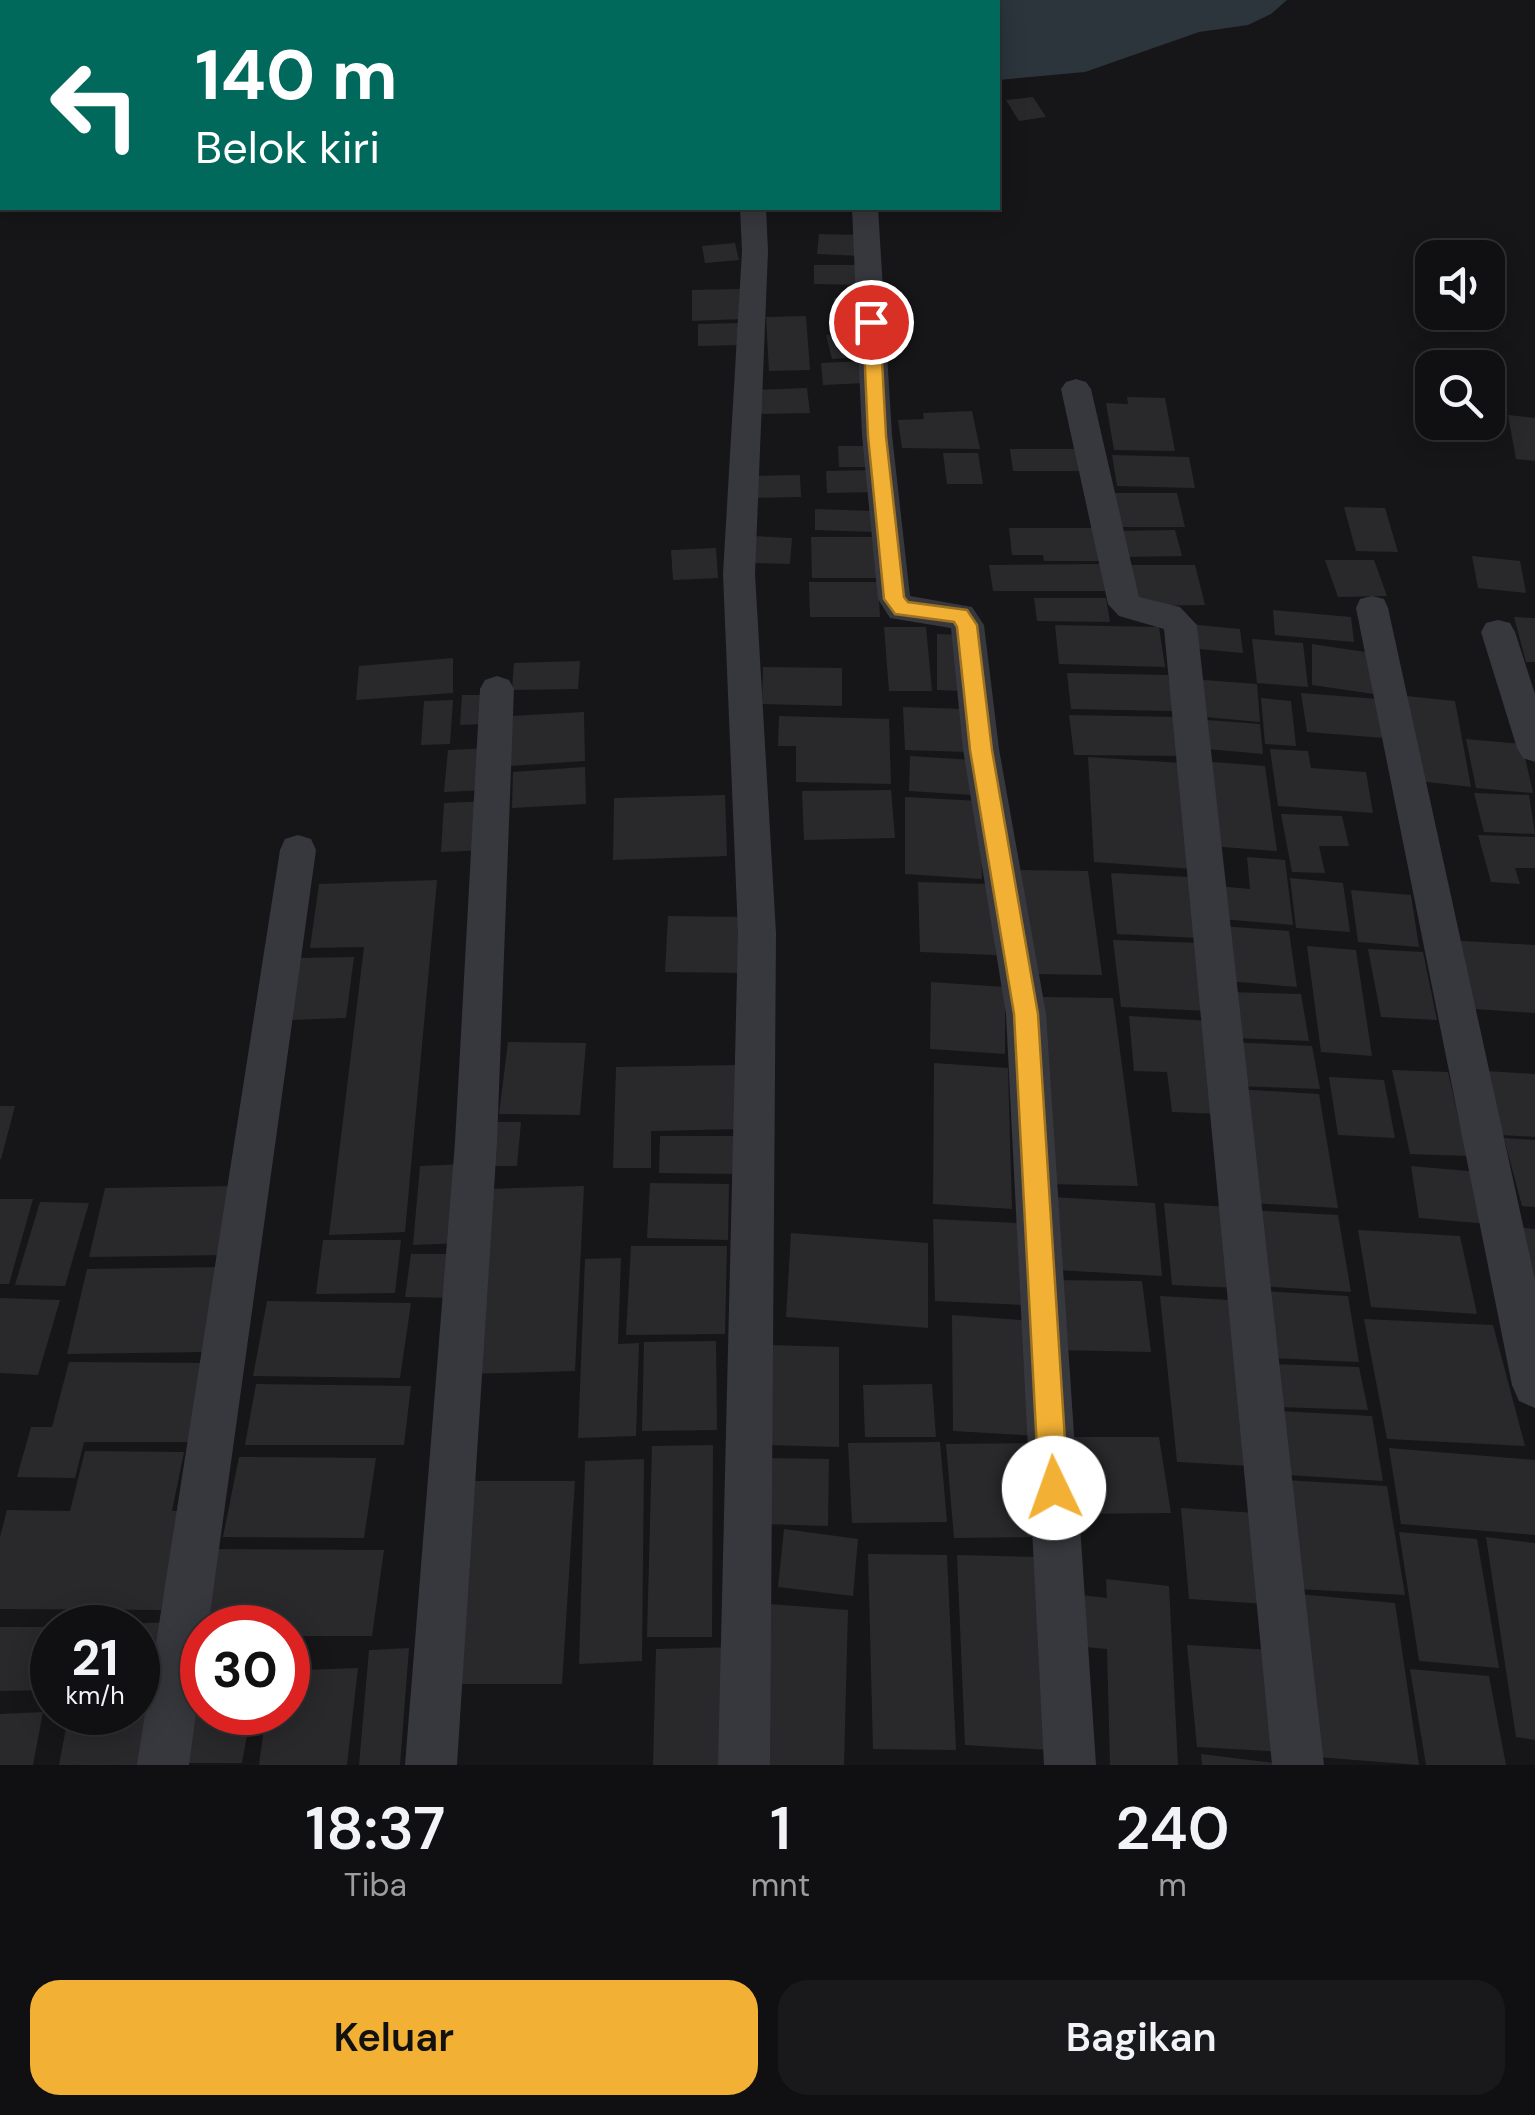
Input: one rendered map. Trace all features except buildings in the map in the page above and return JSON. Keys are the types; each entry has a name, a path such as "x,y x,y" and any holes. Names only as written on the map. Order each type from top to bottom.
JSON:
{"street":[{"path":"744,1765 756,933 739,555 755,251 752,210"},
{"path":"866,210 877,436 894,599 902,609 960,616 967,625 981,750 1026,1014 1070,1765"},
{"path":"1076,389 1124,604 1132,610 1166,614 1180,625 1298,1765"},
{"path":"1372,608 1535,1384"},
{"path":"1498,632 1535,748"},
{"path":"431,1765 476,1142 496,690"},
{"path":"163,1765 298,850"}],"shaded area":[{"path":"1000,0 1287,0 1271,14 1248,25 1199,32 1085,72 1000,80"}],"route":[{"path":"871,322 877,436 894,599 902,609 960,616 967,625 981,750 1026,1014 1054,1488"}]}
